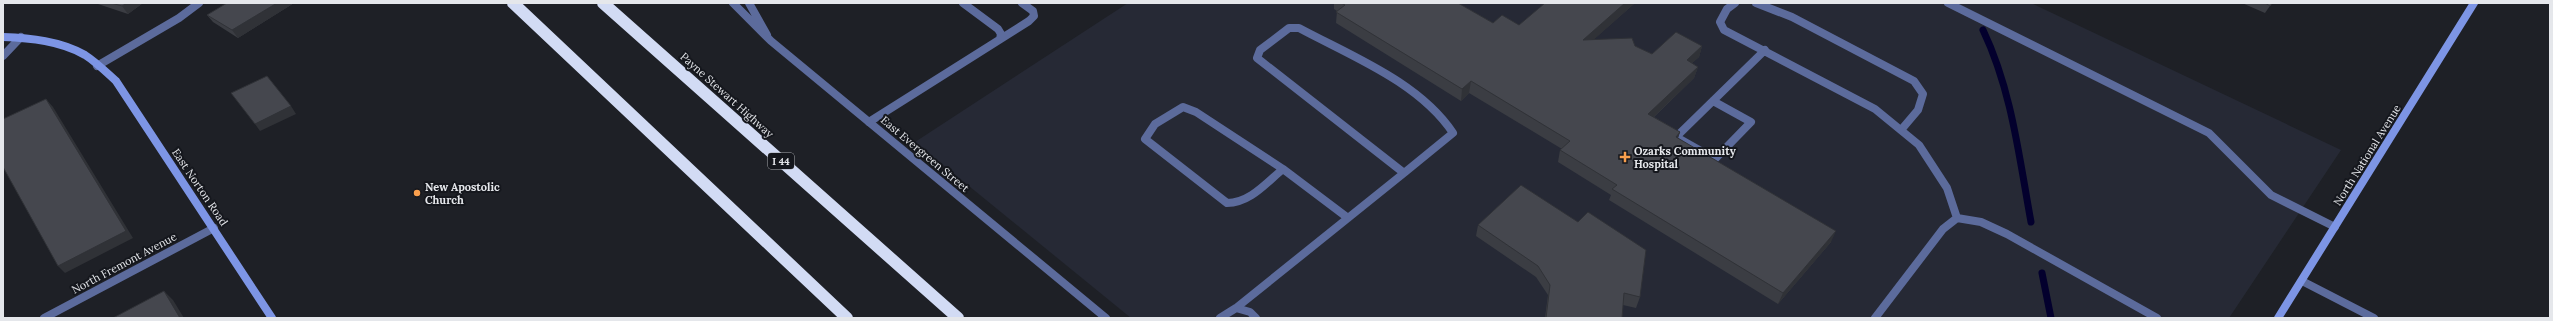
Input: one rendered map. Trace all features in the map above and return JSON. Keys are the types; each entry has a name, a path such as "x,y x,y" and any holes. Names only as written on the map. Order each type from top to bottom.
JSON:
{"highway":[{"path":"513,3 847,318"},
{"name":"Payne Stewart Highway","path":"603,3 958,318"}],"main road":[{"name":"North National Avenue","path":"2278,318 2474,3"},
{"name":"East Norton Road","path":"3,37 21,38 85,55 116,81 272,318"}],"street":[{"path":"97,66 179,18 199,3"},
{"name":"East Evergreen Street","path":"733,3 771,41 1106,318"},
{"path":"749,3 771,41"},
{"path":"963,3 998,29 1001,34 1000,39"},
{"path":"869,122 1034,16 1033,11 1022,3"},
{"path":"1735,3 1727,9 1720,22 1724,30 1765,50 1875,109 1920,145 1943,181 1957,218"},
{"path":"1756,3 1792,17 1914,81 1923,94 1918,110 1901,130"},
{"path":"1948,3 2209,133 2271,194 2335,227"},
{"path":"1220,318 1236,308 1404,173 1453,133 1440,113 1422,97 1299,28 1289,28 1260,50 1257,58 1265,66 1404,173"},
{"path":"3,56 21,38"},
{"path":"1713,101 1751,122 1715,160 1676,137 1765,50"},
{"path":"1283,169 1245,200 1235,204 1227,202 1155,149 1145,139 1148,129 1184,107 1196,112 1283,169 1348,218"},
{"path":"1875,318 1943,229 1957,218 1981,222 2008,234 2157,318"},
{"name":"North Fremont Avenue","path":"44,318 214,228"},
{"path":"2302,281 2374,318"},
{"path":"1236,308 1250,312 1256,318"}],"shaded area":[{"path":"1128,3 2031,3 2341,150 2229,318 1131,318 915,142"}],"building":[{"path":"111,3 127,3 122,6"},
{"path":"227,3 277,3 232,30 207,15"},
{"name":"Ozarks Community Hospital","path":"1341,3 1458,3 1493,23 1502,15 1519,25 1545,3 1625,3 1583,40 1632,38 1635,46 1652,54 1676,32 1702,46 1687,60 1698,67 1648,114 1680,132 1676,137 1836,231 1783,293 1612,189 1617,185 1560,150 1570,141 1471,81 1462,89 1336,12 1345,5"},
{"path":"2265,3 2272,3 2270,6"},
{"path":"267,76 291,106 255,124 231,93"},
{"path":"46,99 126,231 58,266 3,167 3,119"},
{"path":"1521,185 1578,222 1588,212 1646,250 1640,297 1624,293 1622,318 1546,318 1550,285 1538,266 1478,225"},
{"path":"164,291 180,318 113,318"}],"waterway":[{"path":"1983,30 1993,53 2008,100 2031,222"},
{"path":"2042,273 2051,318"}],"place":[{"name":"Ozarks Community Hospital","path":"1625,157"},
{"name":"New Apostolic Church","path":"417,193"}]}
